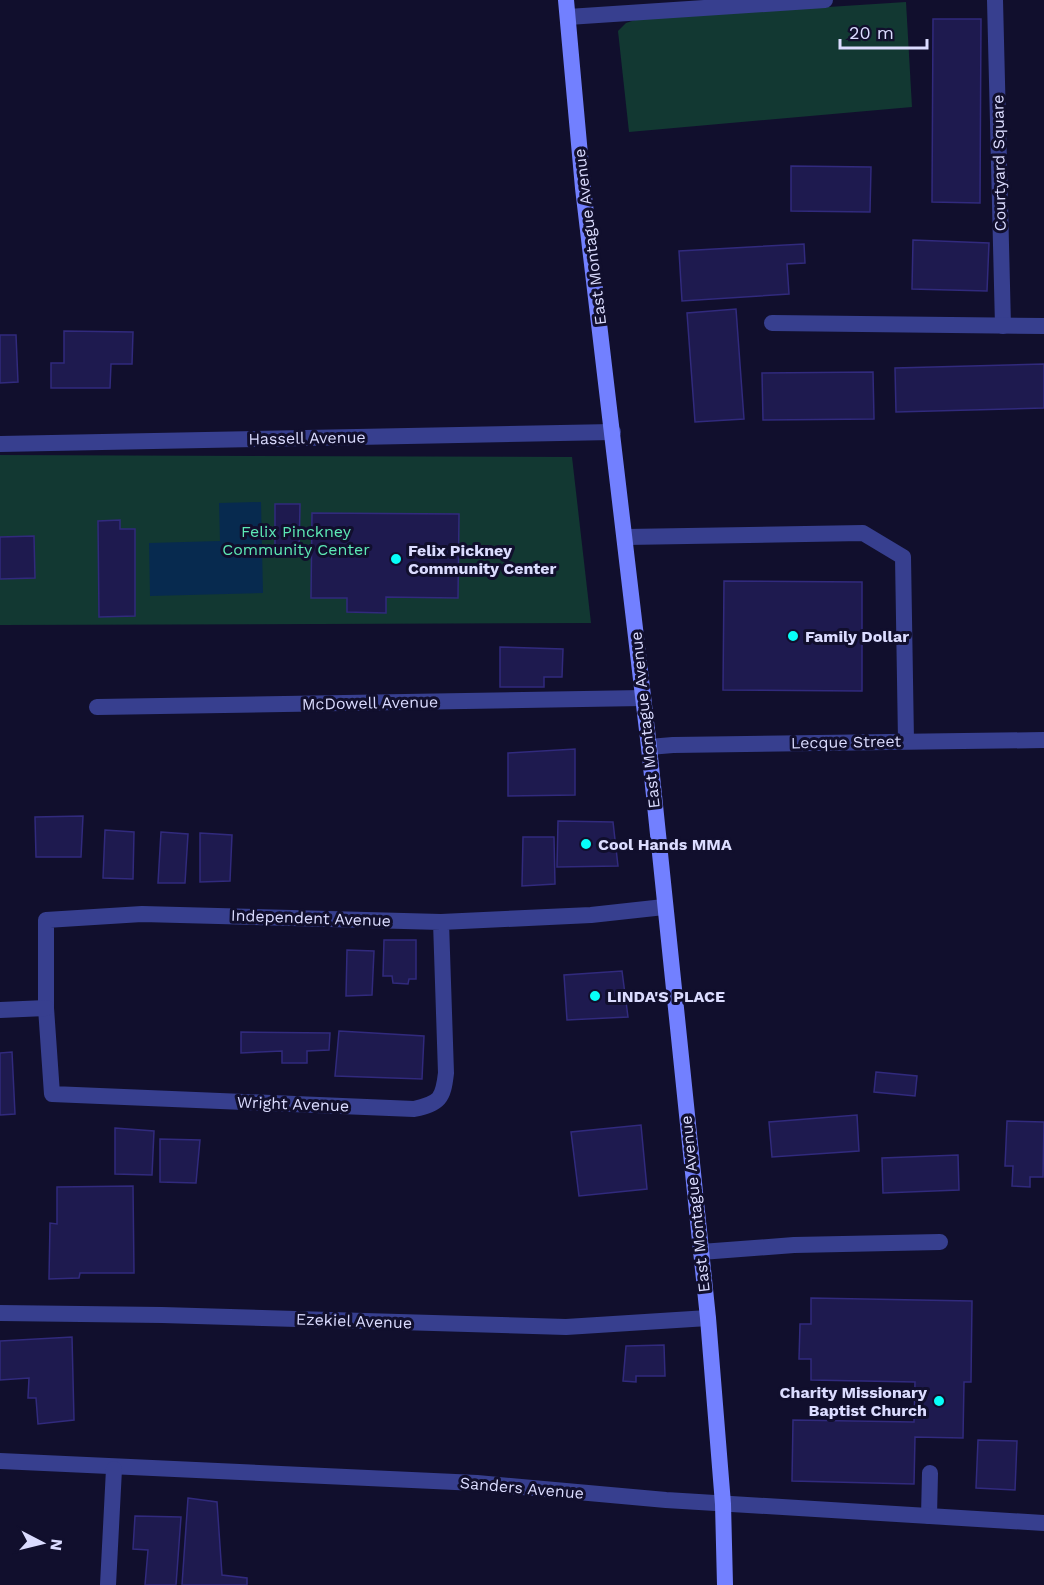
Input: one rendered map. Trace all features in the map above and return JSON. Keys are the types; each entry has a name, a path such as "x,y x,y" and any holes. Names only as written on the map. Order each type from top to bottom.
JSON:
{"main road":[{"name":"East Montague Avenue","path":"566,0 583,188 626,537 708,1318 723,1504 725,1585"}],"street":[{"path":"568,17 825,0"},
{"name":"Courtyard Square","path":"995,0 1003,326"},
{"path":"772,323 1044,326"},
{"name":"Hassell Avenue","path":"0,444 613,432"},
{"path":"626,537 863,533 903,557 906,741"},
{"name":"McDowell Avenue","path":"97,707 643,698"},
{"name":"Lecque Street","path":"649,747 1044,740"},
{"name":"Independent Avenue","path":"46,1008 46,920 142,914 441,922 581,915 664,907"},
{"name":"Wright Avenue","path":"46,1008 52,1094 414,1109 431,1105 443,1094 447,1073 441,922"},
{"path":"0,1010 46,1008"},
{"path":"701,1252 795,1245 940,1242"},
{"name":"Ezekiel Avenue","path":"0,1313 162,1315 566,1327 708,1318"},
{"name":"Sanders Avenue","path":"0,1461 114,1469 477,1483 723,1504 1044,1523"},
{"path":"108,1585 114,1469"},
{"path":"929,1516 930,1473"}],"green space":[{"path":"906,2 912,107 629,132 618,31 626,23 638,19"},
{"name":"Felix Pinckney Community Center","path":"0,455 572,457 591,623 0,625"}],"water":[{"path":"261,502 263,593 150,596 149,543 220,541 219,503"}],"building":[{"path":"933,19 981,19 980,203 932,202"},
{"path":"791,166 871,167 870,212 791,211"},
{"path":"913,240 989,243 987,291 912,289"},
{"path":"804,244 805,263 787,264 789,294 682,301 679,251"},
{"path":"736,309 744,419 695,422 687,313"},
{"path":"64,331 133,332 132,364 111,364 110,388 51,388 51,363 64,363"},
{"path":"0,335 16,335 18,382 0,383"},
{"path":"1044,364 1044,408 896,412 895,368"},
{"path":"873,372 874,419 763,420 762,373"},
{"path":"275,504 300,504 299,554 275,553"},
{"path":"312,513 459,514 458,598 386,597 386,613 347,612 347,598 311,598"},
{"path":"120,520 120,529 135,529 135,616 99,617 98,521"},
{"path":"34,536 35,578 0,579 0,537"},
{"name":"Family Dollar","path":"724,581 862,582 862,691 723,690"},
{"path":"500,647 563,649 562,677 544,677 544,687 500,687"},
{"path":"575,749 575,795 508,796 508,753"},
{"path":"83,816 81,857 36,857 35,817"},
{"name":"Cool Hands MMA","path":"558,821 613,822 618,866 557,867"},
{"path":"105,830 134,832 133,879 103,878"},
{"path":"161,832 188,834 185,883 158,883"},
{"path":"200,833 232,835 230,881 200,882"},
{"path":"523,837 554,837 555,884 522,886"},
{"path":"384,940 416,940 416,979 409,979 408,984 393,983 392,976 383,976"},
{"path":"347,950 374,951 372,995 346,996"},
{"name":"LINDA'S PLACE","path":"622,971 628,1017 567,1020 564,975"},
{"path":"339,1031 424,1036 422,1079 335,1076"},
{"path":"241,1032 330,1033 329,1050 307,1051 307,1063 282,1063 282,1051 241,1053"},
{"path":"12,1052 15,1114 0,1115 0,1053"},
{"path":"876,1072 917,1076 915,1096 874,1092"},
{"path":"857,1115 859,1151 772,1157 769,1122"},
{"path":"1007,1121 1044,1122 1043,1177 1030,1177 1030,1187 1012,1186 1013,1166 1005,1166"},
{"path":"641,1125 647,1189 579,1196 571,1132"},
{"path":"115,1128 154,1131 152,1175 115,1174"},
{"path":"160,1139 200,1140 196,1183 160,1182"},
{"path":"958,1155 959,1190 883,1193 882,1158"},
{"path":"133,1186 134,1273 80,1273 79,1278 49,1279 50,1223 57,1224 57,1187"},
{"name":"Charity Missionary Baptist Church","path":"811,1298 972,1301 971,1382 964,1382 963,1438 915,1437 914,1484 792,1481 793,1420 914,1422 915,1382 811,1380 811,1359 799,1359 800,1324 811,1324"},
{"path":"72,1337 74,1420 38,1424 36,1398 28,1398 29,1378 0,1380 0,1341"},
{"path":"664,1345 665,1376 636,1376 636,1382 623,1381 626,1346"},
{"path":"978,1440 1017,1441 1015,1490 976,1488"},
{"path":"188,1498 217,1502 222,1575 247,1578 247,1585 182,1585"},
{"path":"135,1516 181,1517 176,1585 145,1585 148,1550 133,1549"}],"place":[{"name":"Felix Pickney Community Center","path":"396,559"},
{"name":"Family Dollar","path":"793,636"},
{"name":"Cool Hands MMA","path":"586,844"},
{"name":"LINDA'S PLACE","path":"595,996"},
{"name":"Charity Missionary Baptist Church","path":"939,1401"}]}
